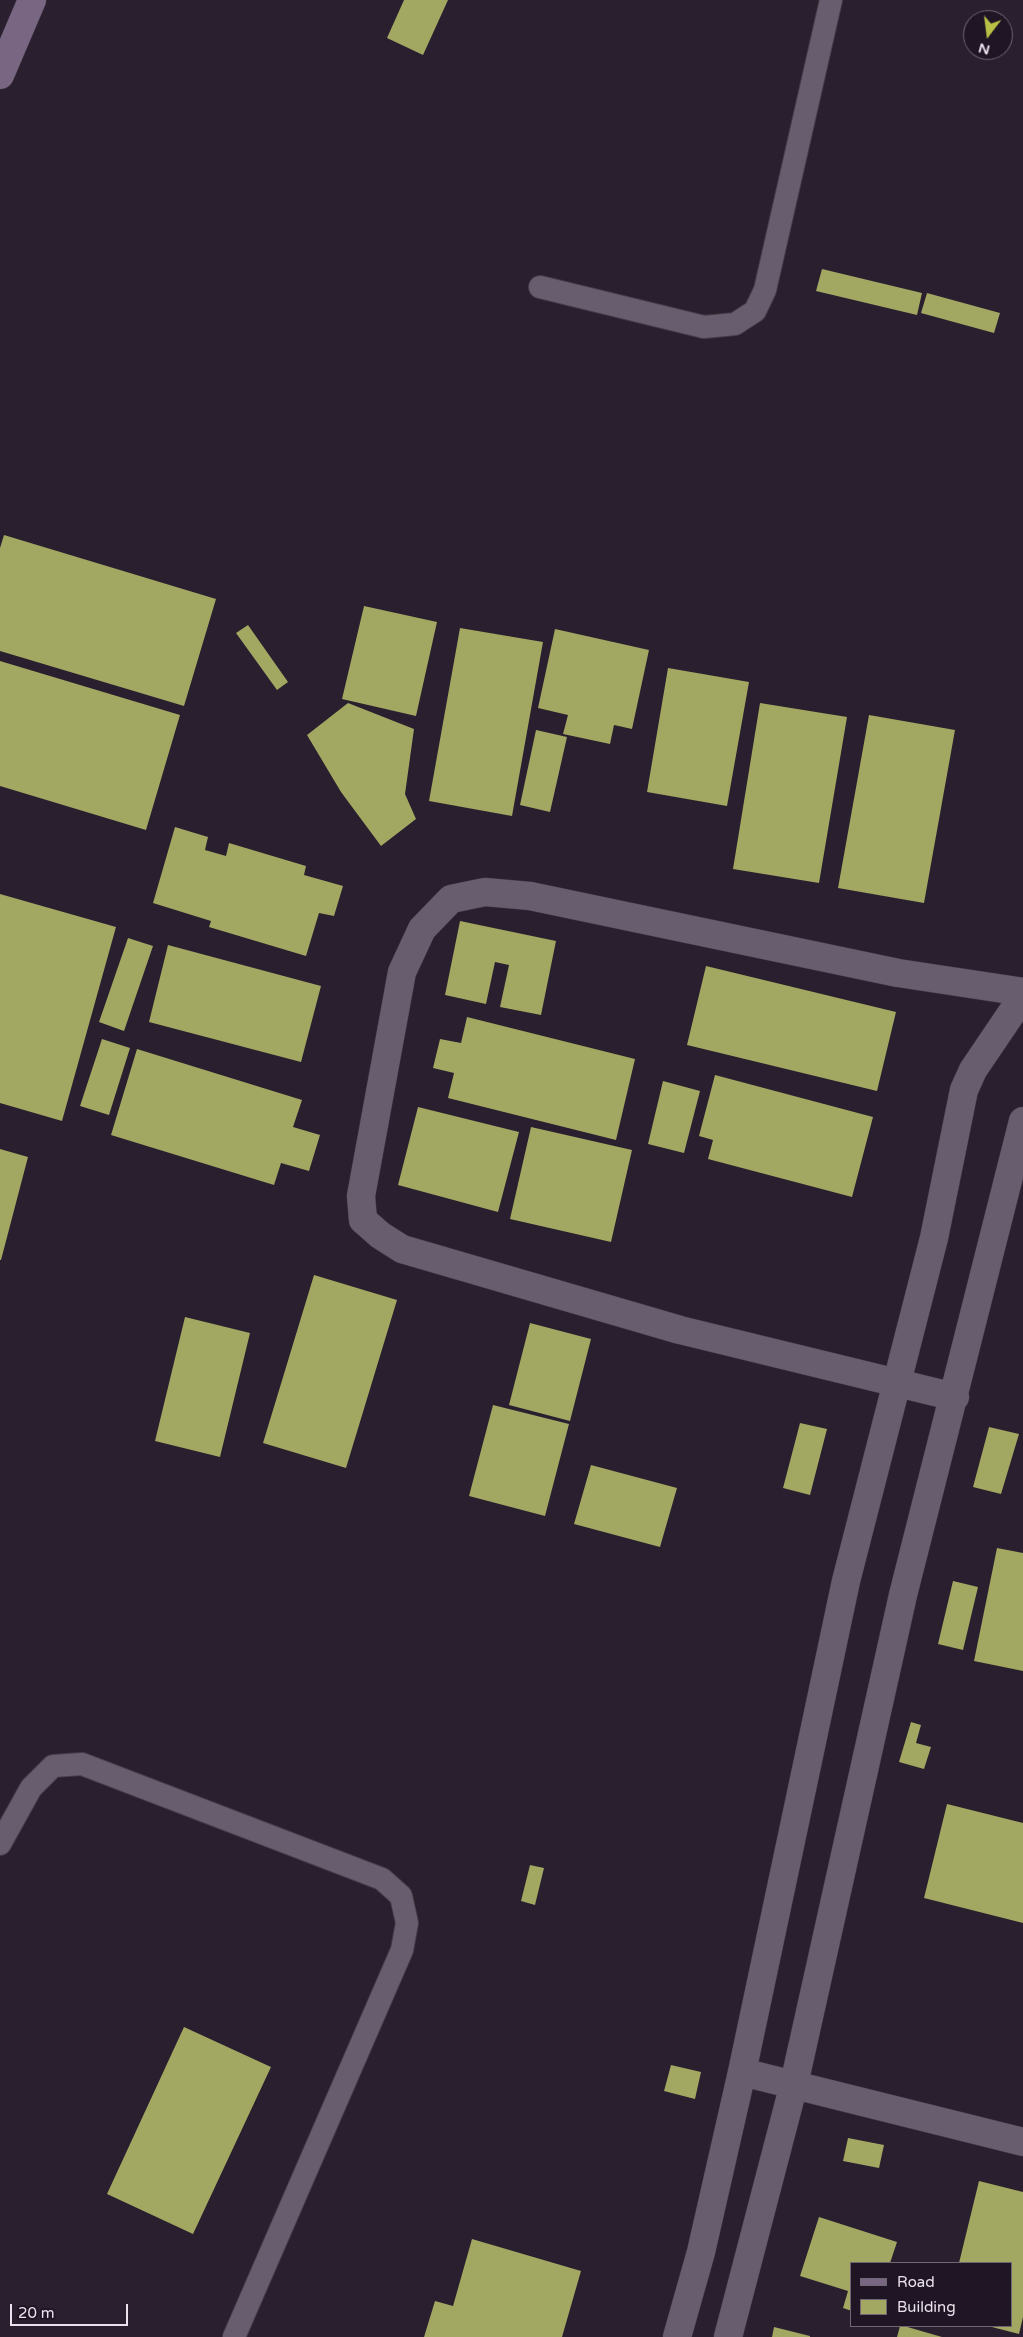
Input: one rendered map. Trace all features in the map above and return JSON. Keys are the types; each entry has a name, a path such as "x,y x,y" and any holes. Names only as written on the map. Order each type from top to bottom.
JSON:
{"street":[{"path":"0,75 32,0"},
{"path":"955,1397 671,1328 402,1249 380,1235 363,1220 361,1196 402,972 422,929 451,899 485,892 530,896 898,973 1023,992"},
{"path":"677,2337 701,2252 742,2072 846,1581 934,1238 964,1090 973,1070 1023,996"},
{"path":"728,2337 794,2084 903,1595 955,1397 1023,1121"},
{"path":"742,2072 1023,2142"}],"lane":[{"path":"540,287 704,327 736,324 755,311 765,290 831,0"},
{"path":"0,1844 31,1788 53,1766 82,1764 382,1879 401,1896 407,1922 402,1950 234,2337"}],"building":[{"path":"404,0 448,0 423,55 387,38"},
{"path":"822,269 922,293 917,315 816,291"},
{"path":"927,293 1000,313 994,333 921,313"},
{"path":"4,535 216,599 184,706 0,651 0,548"},
{"path":"364,606 437,622 416,716 342,699"},
{"path":"248,625 288,682 277,690 236,633"},
{"path":"460,628 543,642 512,816 429,801"},
{"path":"555,629 649,650 632,729 614,725 610,744 563,734 568,715 538,708"},
{"path":"0,661 180,715 146,830 0,786"},
{"path":"668,668 749,682 727,806 647,792"},
{"path":"348,703 414,729 405,794 416,819 381,846 341,792 307,735"},
{"path":"760,703 847,717 819,883 733,869"},
{"path":"869,715 955,730 924,903 838,888"},
{"path":"536,730 567,737 550,812 520,805"},
{"path":"175,827 208,837 205,850 226,856 229,843 306,866 304,875 343,886 334,916 319,913 306,956 209,927 211,921 153,903"},
{"path":"0,894 116,927 62,1121 0,1103"},
{"path":"460,921 556,941 541,1015 500,1007 509,965 495,962 486,1004 445,995"},
{"path":"128,938 153,946 124,1031 99,1022"},
{"path":"168,945 321,986 301,1062 149,1022"},
{"path":"706,966 896,1012 877,1091 687,1045"},
{"path":"467,1017 635,1059 616,1140 448,1098 454,1073 433,1068 440,1039 461,1043"},
{"path":"102,1039 130,1048 109,1115 80,1106"},
{"path":"137,1049 302,1100 293,1127 320,1135 309,1171 281,1163 274,1185 111,1135"},
{"path":"715,1075 873,1117 852,1197 708,1159 713,1140 699,1136"},
{"path":"663,1081 700,1091 684,1153 648,1144"},
{"path":"418,1107 519,1132 498,1212 398,1185"},
{"path":"531,1127 632,1150 611,1242 510,1219"},
{"path":"0,1149 28,1157 1,1260 0,1260"},
{"path":"314,1275 397,1300 346,1468 263,1443"},
{"path":"185,1317 250,1333 220,1457 155,1441"},
{"path":"530,1323 591,1339 570,1421 509,1405"},
{"path":"493,1405 569,1424 545,1516 469,1496"},
{"path":"800,1423 827,1429 810,1495 783,1488"},
{"path":"989,1427 1019,1434 1001,1494 973,1487"},
{"path":"591,1465 677,1488 660,1547 574,1524"},
{"path":"997,1548 1023,1553 1023,1671 974,1661"},
{"path":"953,1581 978,1587 963,1650 938,1644"},
{"path":"911,1722 921,1725 916,1743 931,1747 924,1769 899,1762"},
{"path":"947,1804 1023,1823 1023,1923 924,1898"},
{"path":"530,1865 544,1868 535,1905 521,1901"},
{"path":"184,2027 271,2067 193,2234 107,2194"},
{"path":"671,2065 701,2072 695,2099 664,2091"},
{"path":"848,2138 884,2145 879,2168 843,2161"},
{"path":"979,2181 1023,2192 1023,2317 1019,2334 992,2327 1013,2327 1013,2262 959,2262"},
{"path":"819,2217 897,2242 890,2262 850,2262 850,2310 843,2308 848,2291 800,2276"},
{"path":"472,2239 581,2271 562,2337 424,2337 435,2301 453,2306"},
{"path":"774,2327 810,2336 810,2337 772,2337"},
{"path":"900,2327 907,2327 942,2337 897,2337"}]}
